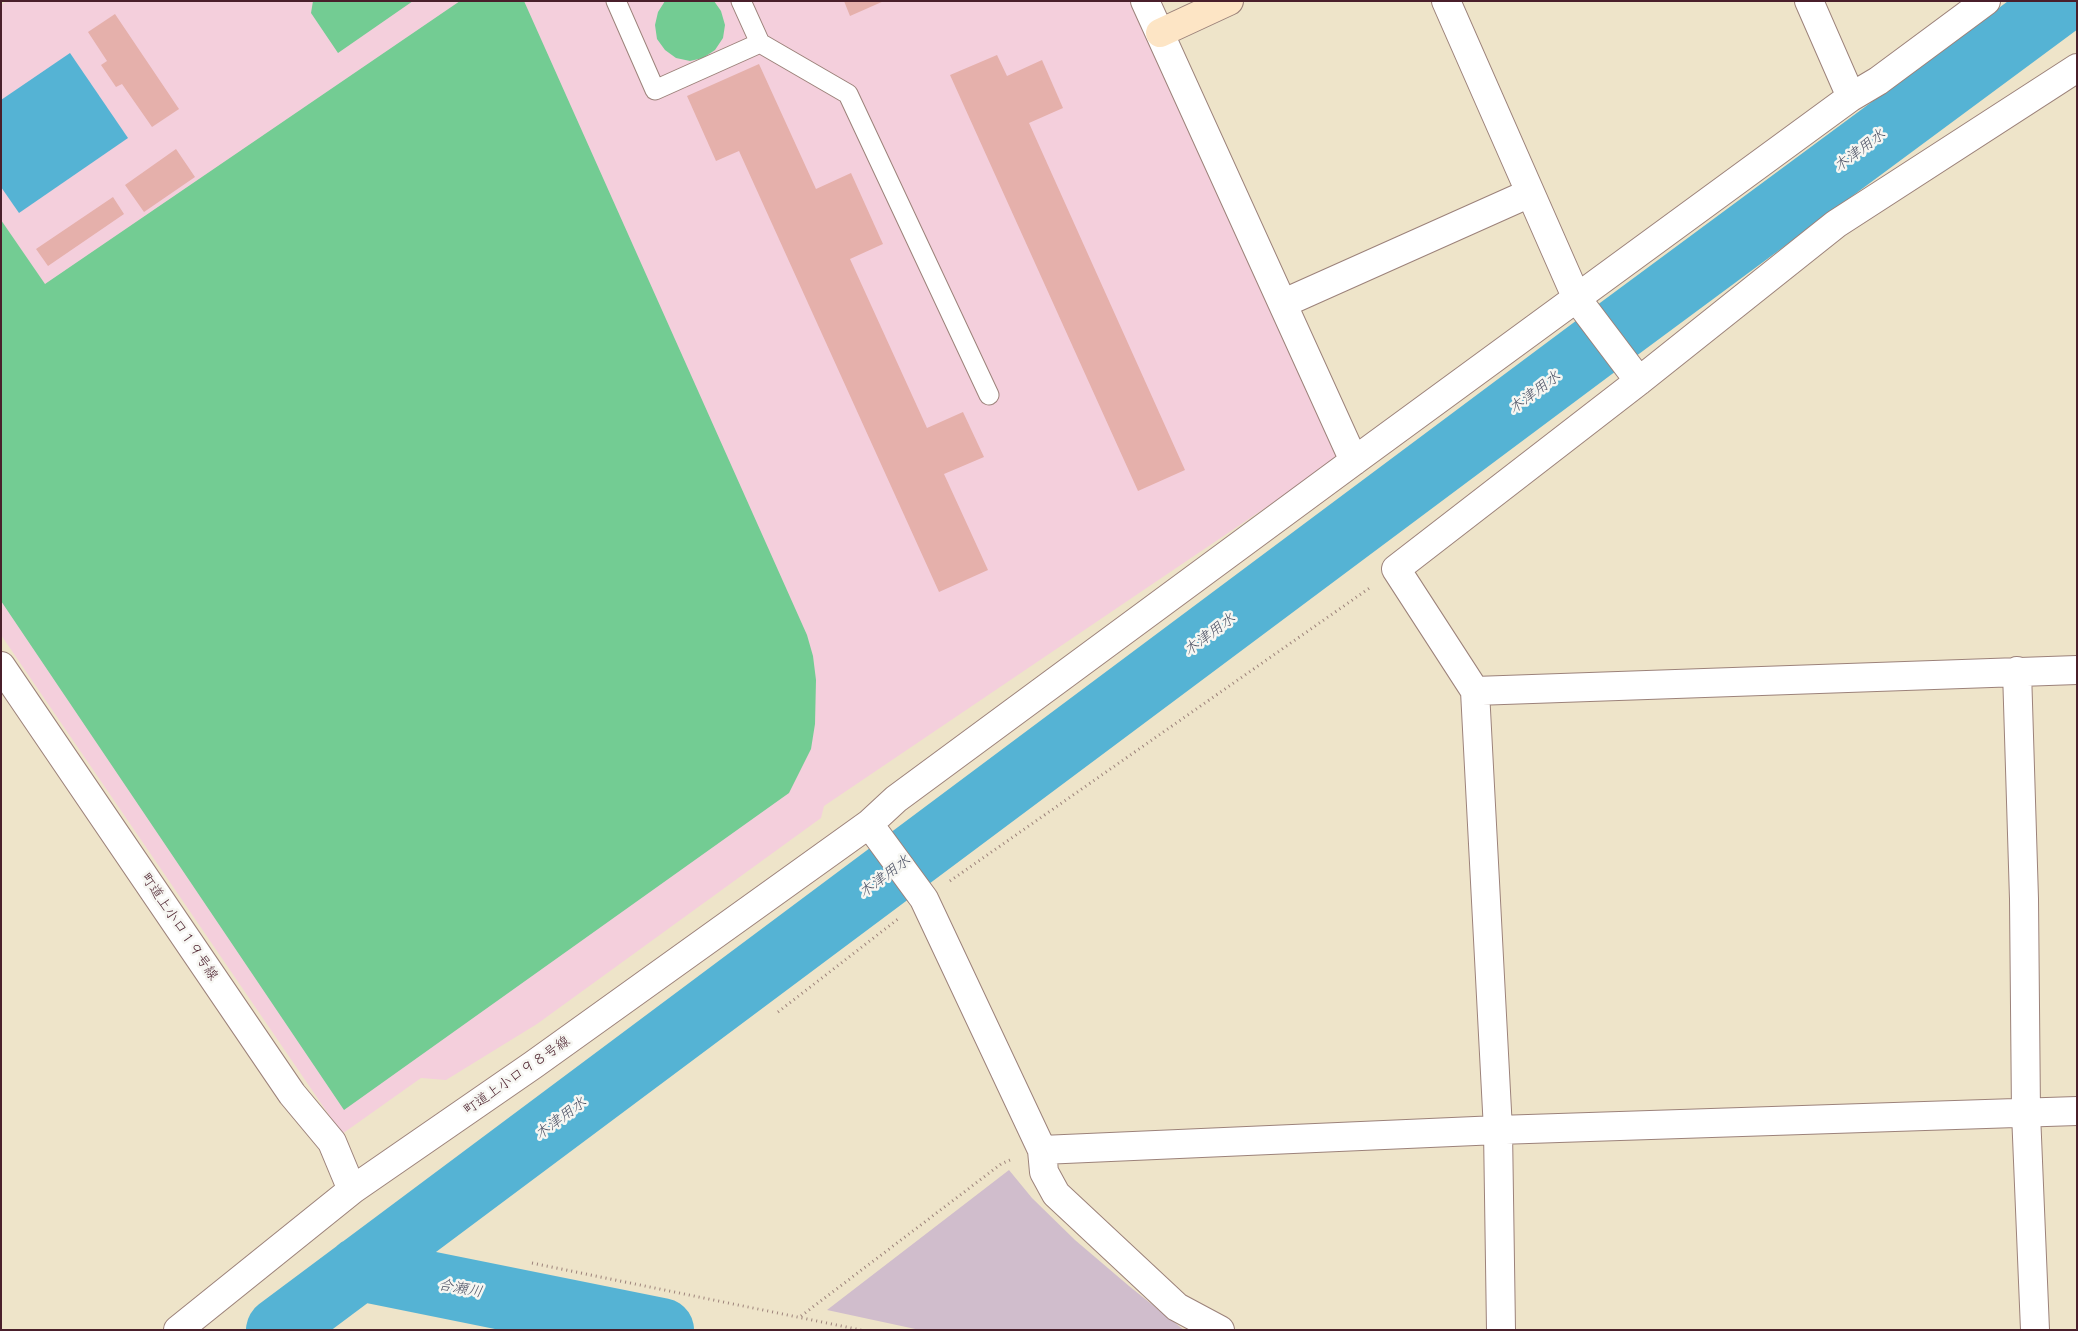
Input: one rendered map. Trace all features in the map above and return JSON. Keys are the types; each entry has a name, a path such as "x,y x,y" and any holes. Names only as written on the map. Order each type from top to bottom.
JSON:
{"street":[{"path":"1146,1 1354,461"},
{"path":"1160,33 1229,1"},
{"path":"1446,1 1577,299 1639,381"},
{"path":"1809,1 1851,97"},
{"name":"町道上小口９８号線","path":"178,1330 352,1190 871,831 896,800 1354,461 1851,97 1878,81 1986,1"},
{"path":"1501,1330 1498,1130 1475,691 1396,569 1639,381 1836,224 2077,68"},
{"path":"1284,303 1530,193"},
{"name":"町道上小口１９号線","path":"1,666 292,1094 332,1142 352,1190"},
{"path":"1475,691 2077,670"},
{"path":"2017,671 2024,899 2026,1113 2035,1330"},
{"path":"871,831 922,895 1030,1153 1044,1172 1056,1194 1177,1307 1220,1330"},
{"path":"1030,1153 1498,1130 2077,1111"}],"lane":[{"path":"616,1 655,90 760,43"},
{"path":"741,1 760,43 848,94 989,395"}],"path":[{"path":"778,1012 922,895 1396,569"},
{"path":"801,1317 1001,1164 1030,1153"},
{"path":"532,1263 861,1330"}],"shaded area":[{"path":"7,1 1137,1 1339,452 1336,460 824,806 821,818 537,1024 446,1080 421,1078 342,1134 1,635 1,5"},
{"path":"1009,1170 1032,1198 1075,1240 1184,1330 920,1330 827,1310"}],"green space":[{"path":"313,1 413,1 338,53 311,13"},
{"path":"460,1 524,1 807,635 813,656 816,680 815,724 811,749 789,793 344,1110 1,601 1,220 45,284"},
{"path":"665,1 714,1 721,11 725,25 723,38 715,50 703,58 690,61 676,58 665,50 657,39 655,25 658,12"}],"water":[{"path":"70,53 128,138 19,213 1,187 1,100"}],"building":[{"path":"844,1 884,1 850,16"},
{"path":"115,14 179,109 152,127 122,84 116,87 101,65 107,61 88,32"},
{"path":"997,55 1007,76 1042,60 1063,108 1029,123 1185,470 1138,491 950,75"},
{"path":"759,64 816,189 851,173 883,244 850,259 927,428 963,412 984,457 944,474 988,570 939,592 739,151 716,161 687,96"},
{"path":"176,149 195,177 144,212 125,185"},
{"path":"113,197 124,214 48,266 36,249"}],"waterway":[{"name":"木津用水","path":"278,1330 1616,331 2062,1"},
{"name":"合瀬川","path":"359,1269 662,1330"}]}
